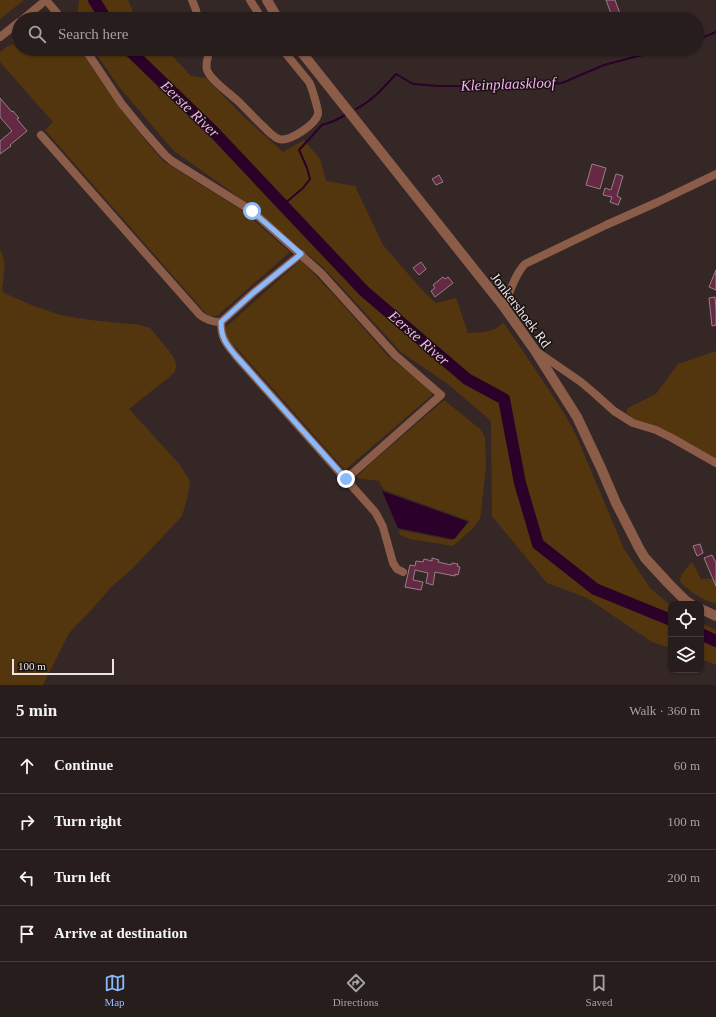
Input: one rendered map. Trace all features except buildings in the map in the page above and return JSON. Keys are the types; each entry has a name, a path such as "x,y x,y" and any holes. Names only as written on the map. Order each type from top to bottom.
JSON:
{"street":[{"path":"31,12 46,0 56,12"},
{"path":"192,0 196,12"},
{"path":"250,0 258,12"},
{"path":"267,0 274,12"},
{"path":"0,37 12,28"},
{"path":"90,56 122,103 165,155 172,161 252,211 321,273 390,351 441,395 346,479"},
{"path":"208,56 206,66 208,72 273,136 283,139 294,136 318,116 318,111 310,84 288,56"},
{"name":"Jonkershoek Rd","path":"304,56 504,307 534,349 577,417 616,503 645,558 686,601"},
{"path":"41,135 204,319 221,322 253,293 301,254"},
{"path":"504,307 517,276 525,264 716,174"},
{"path":"221,322 222,335 226,344 370,506 383,527 393,563 397,569 403,572"},
{"path":"534,349 594,392 614,411 633,423 656,430 716,463"},
{"path":"704,610 716,616"}],"shaded area":[{"path":"0,0 24,0 0,19"},
{"path":"79,0 128,0 133,12 78,12"},
{"path":"12,45 12,56 85,56 111,96 163,161 243,211 290,252 218,315 209,317 45,130 53,122 0,62 0,52 6,47"},
{"path":"98,56 172,56 191,76 206,78 244,117 283,152 304,140 320,159 326,181 355,186 383,245 423,291 436,303 456,298 468,333 492,330 500,326 503,322 564,413 576,435 624,549 650,588 668,603 668,647 652,642 587,598 547,583 492,516 491,421 448,384 401,352 324,268 229,190 174,151 119,87"},
{"path":"0,250 4,260 2,289 4,293 31,305 60,315 90,320 140,325 150,328 173,356 176,368 174,373 129,409 180,465 190,481 182,516 133,568 110,588 69,633 43,685 0,685"},
{"path":"301,260 388,356 431,390 432,395 345,470 226,336 226,327"},
{"path":"716,351 716,459 636,420 626,413 628,408 656,394 678,364"},
{"path":"444,400 480,429 485,437 486,466 480,519 472,529 453,546 410,539 400,535 399,530 451,540 455,539 470,521 384,490 379,481 356,478 372,462"},
{"path":"382,491 466,521 467,523 454,539 398,528"},
{"path":"692,562 701,579 716,578 716,604 705,600 689,590 680,582 681,575"},
{"path":"704,624 716,630 716,665 704,660"}],"waterway":[{"name":"Eerste River","path":"94,0 102,12"},
{"name":"Kleinplaaskloof","path":"704,37 716,32"},
{"name":"Eerste River","path":"135,56 214,132 364,291 467,379 504,399 520,483 538,544 595,589 668,619"},
{"name":"Kleinplaaskloof","path":"356,109 373,98 396,74 413,84 438,86 541,85 562,83 604,65 638,56"},
{"name":"Kleinplaaskloof","path":"283,205 303,188 310,179 299,150 322,125 345,115"},
{"name":"Eerste River","path":"704,635 716,641"}],"route":[{"path":"252,211 301,254 253,293 221,322 222,335 226,344 236,356 346,479"}]}
